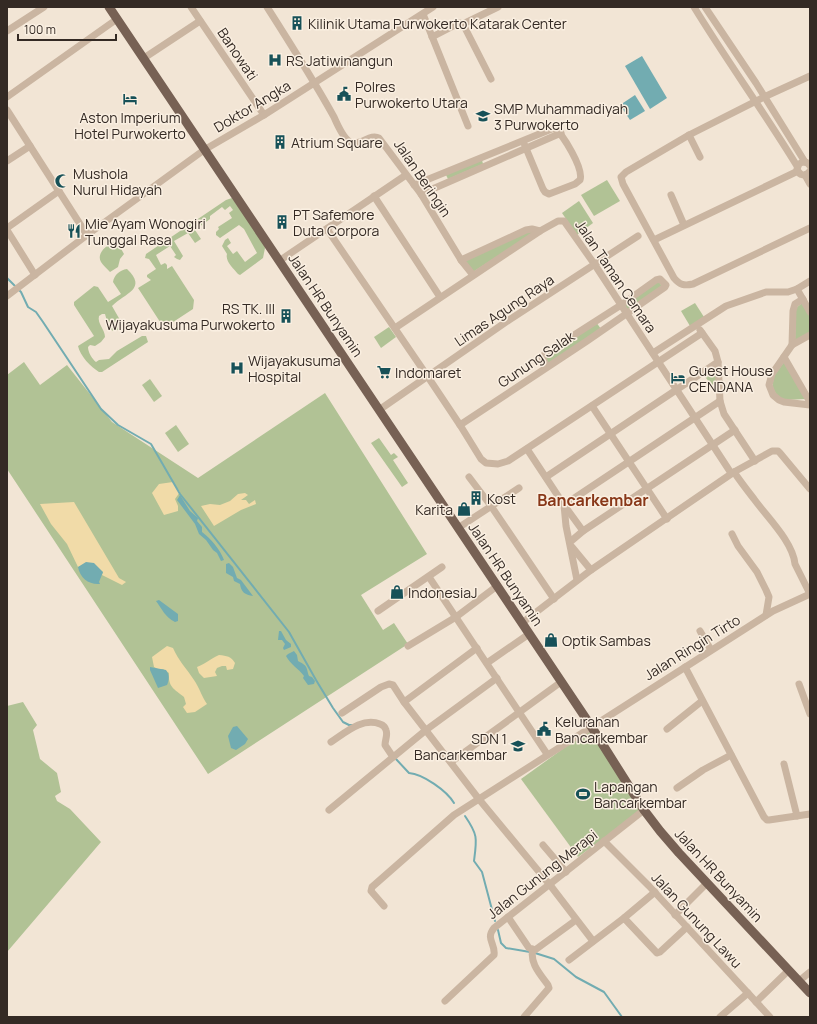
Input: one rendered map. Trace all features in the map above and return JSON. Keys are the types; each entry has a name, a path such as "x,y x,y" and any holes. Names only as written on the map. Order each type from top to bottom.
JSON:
{"main road":[{"name":"Jalan HR Bunyamin","path":"109,7 591,726 644,810 678,853 810,993"}],"street":[{"path":"7,31 44,7"},
{"name":"Banowati","path":"191,7 264,116"},
{"path":"267,7 315,83"},
{"name":"Doktor Angka","path":"10,294 87,235 204,150 264,116 433,7"},
{"path":"432,37 459,23 463,24 498,7"},
{"path":"694,7 706,28 757,102 801,175 808,173 810,184"},
{"path":"705,7 756,83 807,164"},
{"path":"423,14 468,126"},
{"path":"7,97 117,19"},
{"path":"144,58 200,21"},
{"path":"706,28 715,22"},
{"path":"463,24 491,79"},
{"path":"721,49 728,43"},
{"path":"810,76 764,97 757,102 689,135 626,172 621,177 623,184 674,278 682,285 686,286 693,284 810,228"},
{"name":"Jalan Beringin","path":"315,83 347,140 354,143 362,142 376,136 379,138 421,194 461,260 473,276"},
{"path":"747,89 756,83"},
{"path":"7,110 87,235"},
{"path":"414,186 553,128 561,133 581,173 580,180 575,184 549,194 547,193 543,189 523,141"},
{"path":"421,194 561,133"},
{"path":"689,135 700,157"},
{"path":"7,161 30,146"},
{"path":"484,157 487,165"},
{"path":"654,240 798,169 801,163 807,164"},
{"path":"442,174 446,183"},
{"path":"279,261 406,175"},
{"path":"35,275 7,229 59,191"},
{"path":"671,194 684,225"},
{"path":"374,196 440,297"},
{"name":"Jalan Taman Cemara","path":"395,328 540,231 558,221 564,221 712,445 732,473 772,520 788,544 795,559 795,564 810,594"},
{"path":"327,229 428,377 481,459 486,463 503,463 702,333"},
{"path":"461,260 526,230 532,229 540,231"},
{"name":"Limas Agung Raya","path":"379,410 509,320 595,266 638,236"},
{"name":"Gunung Salak","path":"460,425 626,314 666,285 660,279 656,280 620,305"},
{"path":"653,354 726,306 771,291 788,292 797,289 810,281"},
{"path":"797,289 810,312"},
{"path":"792,345 793,311 795,304 803,299"},
{"path":"547,367 542,359 542,356 620,305"},
{"path":"697,324 715,351 718,362 720,401 724,414 755,461"},
{"path":"810,335 792,345 770,379 769,384 771,391 779,400 810,405"},
{"path":"784,357 810,402"},
{"path":"546,477 718,362"},
{"path":"564,505 720,401"},
{"path":"592,406 667,519"},
{"path":"570,544 583,531 735,430"},
{"path":"527,448 564,505 583,531"},
{"path":"522,623 591,570 732,473 772,451 778,451 810,489"},
{"path":"469,477 491,506 554,598"},
{"path":"458,528 519,488"},
{"path":"564,505 577,580"},
{"path":"732,534 738,546 747,556 757,572 769,597 766,615"},
{"path":"570,544 591,570"},
{"path":"378,610 442,567"},
{"path":"429,577 547,754"},
{"path":"408,646 456,617 497,586"},
{"name":"Jalan Ringin Tirto","path":"384,906 371,891 372,887 454,815 478,798 766,615 810,594"},
{"path":"700,631 711,650"},
{"path":"487,663 529,634"},
{"path":"404,702 477,648"},
{"path":"685,667 766,820 810,814"},
{"path":"329,810 426,730 497,678"},
{"path":"451,762 561,682"},
{"path":"342,713 381,687 389,684 393,685 404,702 478,798 550,885 593,941"},
{"path":"799,684 810,714"},
{"path":"667,729 702,701"},
{"path":"331,742 356,726 371,722 377,723 384,725 386,728 387,732 385,745 393,757"},
{"path":"676,788 703,770 731,755"},
{"path":"784,764 797,816"},
{"name":"Jalan Gunung Merapi","path":"445,1001 490,959 494,951 490,932 494,928 644,810"},
{"name":"Jalan Gunung Lawu","path":"604,841 655,892 770,1017"},
{"path":"543,845 566,872"},
{"path":"675,915 706,882"},
{"path":"568,960 624,918 655,892"},
{"path":"508,917 532,951 533,961 549,988 524,1017"},
{"path":"624,918 657,953 660,952 686,927"},
{"path":"532,951 576,920"},
{"path":"756,1002 789,970"},
{"path":"799,981 810,972"},
{"path":"720,1017 748,993"}],"green space":[{"path":"482,160 483,164 448,179 446,175"},
{"path":"607,180 620,201 594,216 581,195"},
{"path":"232,198 264,243 265,248 263,258 240,275 232,267 228,262 227,254 222,246 228,238 231,243 227,246 233,254 237,251 245,262 257,253 244,229 239,225 220,238 216,235 216,232 219,229 218,227 232,218 229,213 233,210 230,206 225,210 222,207 210,216 210,219 195,230 201,239 195,243 188,233 174,241 183,256 180,260 174,257 176,255 170,246 156,255 161,265 165,263 167,265 167,269 172,266 194,300 193,309 164,328 138,288 151,280 147,277 147,275 156,269 149,259 145,258 146,254 226,200"},
{"path":"579,201 593,223 577,235 562,213"},
{"path":"529,231 535,232 473,272 463,261"},
{"path":"114,242 120,247 124,254 120,259 118,267 110,272 101,262 100,256 105,247"},
{"path":"127,269 133,276 135,286 128,294 112,306 120,320 120,327 118,330 113,331 109,328 105,314 99,316 99,322 104,331 105,337 95,346 90,345 88,347 89,351 96,362 99,360 109,359 117,351 142,336 146,336 148,342 102,372 99,372 86,361 79,350 78,346 94,336 74,305 74,302 94,286 98,287 108,302 121,294 113,282 118,273"},
{"path":"658,281 663,287 627,311 623,305"},
{"path":"695,303 704,317 690,326 681,311"},
{"path":"802,303 810,317 810,333 795,341 796,308"},
{"path":"596,322 601,329 548,364 544,356"},
{"path":"389,327 396,337 381,348 374,337"},
{"path":"24,362 40,385 67,365 112,422 198,478 325,393 427,554 361,595 383,630 394,623 408,644 208,774 7,469 7,375"},
{"path":"784,362 806,399 785,400 779,398 772,388 774,376"},
{"path":"717,365 716,391 703,374"},
{"path":"150,379 162,396 154,402 142,385"},
{"path":"176,425 189,444 178,452 165,433"},
{"path":"379,438 391,455 394,453 398,457 393,460 408,483 402,487 371,443"},
{"path":"23,702 37,725 33,730 40,759 57,773 61,792 55,796 57,801 70,809 101,842 7,952 7,706"},
{"name":"Lapangan Bancarkembar","path":"589,730 646,808 578,857 521,779"}],"sand":[{"path":"173,482 180,492 175,499 178,506 178,511 164,515 152,493 159,484"},
{"path":"245,493 248,495 241,500 246,500 249,504 255,500 256,504 241,510 214,526 201,506 210,504 220,505 230,501 238,494"},
{"path":"74,502 119,578 126,582 122,585 102,575 103,572 83,565 78,567 67,544 51,524 40,504"},
{"path":"167,646 173,648 196,683 207,704 195,712 187,713 183,707 186,704 184,697 171,685 169,673 163,669 154,667 152,657"},
{"path":"219,655 227,656 232,659 235,663 233,669 227,670 226,666 222,666 217,668 215,672 217,676 204,678 199,673 197,667"}],"water":[{"path":"642,56 667,98 650,109 625,66"},
{"path":"635,95 645,111 630,120 620,105"},
{"path":"180,495 190,511 198,518 197,521 202,527 202,532 215,544 224,560 221,561 217,553 199,534 195,524 177,500"},
{"path":"86,562 94,563 103,572 99,582 100,584 89,582 79,571 78,567"},
{"path":"229,563 233,567 237,578 241,580 253,596 244,593 240,584 234,581 233,577 226,573 226,564"},
{"path":"159,600 178,614 178,621 175,622 166,615 156,601"},
{"path":"279,631 281,631 286,640 291,644 291,647 284,650 283,648 285,644 282,640 278,640"},
{"path":"294,651 297,655 298,661 304,664 309,676 315,681 314,684 308,685 303,678 304,676 286,656"},
{"path":"150,667 166,670 169,678 167,685 158,688"},
{"path":"237,726 248,739 245,744 236,750 231,748 228,736 233,727"}],"waterway":[{"path":"7,278 21,292 28,307 36,312 101,409 118,425 151,444 180,494 289,632 316,680 343,722 353,725"},
{"path":"395,758 409,773 421,776 428,780 446,793 454,803"},
{"path":"465,816 476,837 474,861 482,872 495,921"},
{"path":"498,930 501,943 506,948 530,952"},
{"path":"535,953 554,959 576,977 604,992 622,1017"}],"place":[{"name":"Kilinik Utama Purwokerto Katarak Center","path":"297,23"},
{"name":"RS Jatiwinangun","path":"275,60"},
{"name":"Polres Purwokerto Utara","path":"344,94"},
{"name":"Aston Imperium Hotel Purwokerto","path":"130,99"},
{"name":"SMP Muhammadiyah 3 Purwokerto","path":"483,116"},
{"name":"Atrium Square","path":"280,142"},
{"name":"Mushola Nurul Hidayah","path":"62,181"},
{"name":"PT Safemore Duta Corpora","path":"282,222"},
{"name":"Mie Ayam Wonogiri Tunggal Rasa","path":"74,231"},
{"name":"RS TK. III Wijayakusuma Purwokerto","path":"286,316"},
{"name":"Wijayakusuma Hospital","path":"237,368"},
{"name":"Indomaret","path":"384,372"},
{"name":"Guest House CENDANA","path":"678,378"},
{"name":"Kost","path":"476,498"},
{"name":"Karita","path":"464,509"},
{"name":"IndonesiaJ","path":"397,592"},
{"name":"Optik Sambas","path":"551,640"},
{"name":"Kelurahan Bancarkembar","path":"544,729"},
{"name":"SDN 1 Bancarkembar","path":"518,746"},
{"name":"Lapangan Bancarkembar","path":"583,794"}],"district":[{"name":"Bancarkembar","path":"593,500"}]}
